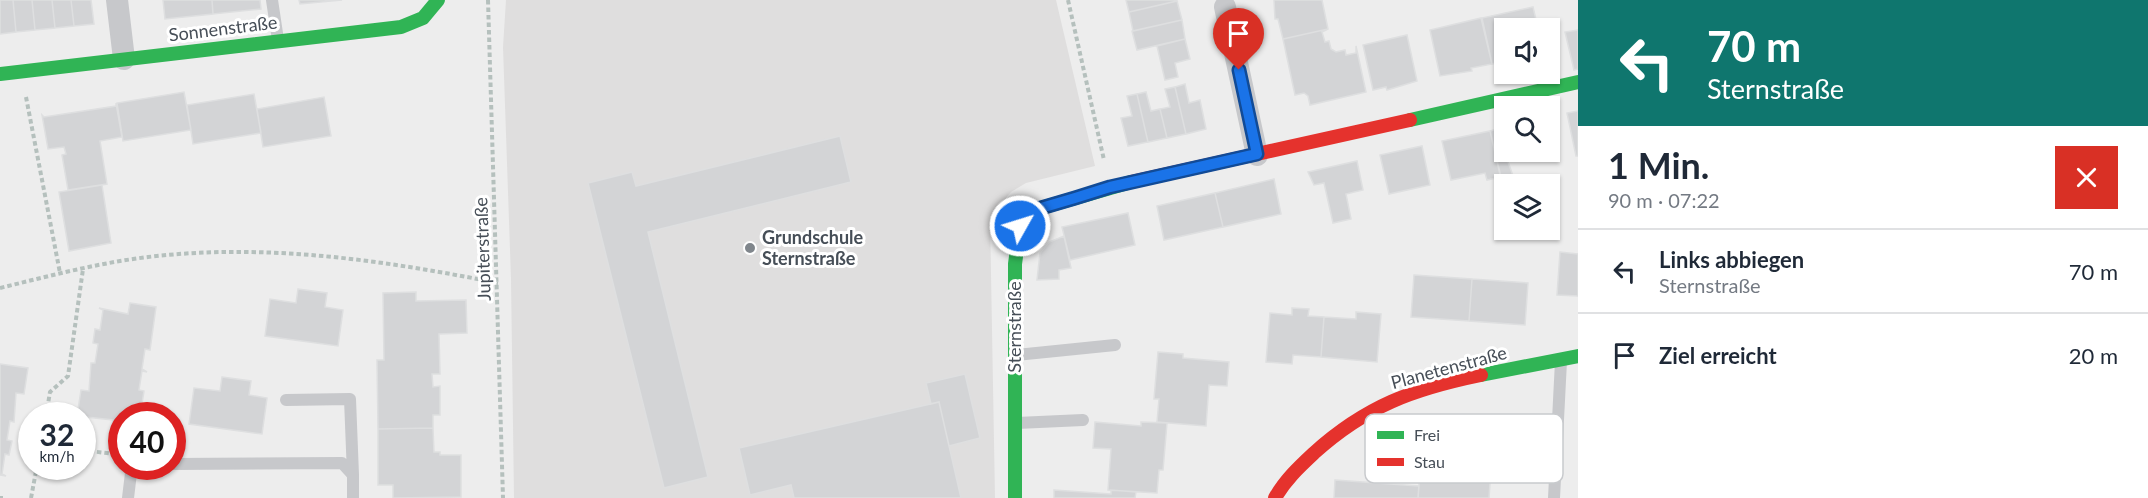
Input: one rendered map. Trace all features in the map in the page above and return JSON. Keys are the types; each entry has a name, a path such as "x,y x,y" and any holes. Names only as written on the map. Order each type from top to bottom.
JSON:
{"street":[{"path":"117,0 124,58"},
{"name":"Sonnenstraße","path":"0,74 410,24 429,15 438,0"},
{"path":"1225,7 1257,154"},
{"name":"Sternstraße","path":"1015,498 1015,264 1020,226 1041,208 1110,187 1578,82"},
{"name":"Planetenstraße","path":"1275,498 1283,481 1333,435 1365,413 1401,396 1578,356"}],"lane":[{"path":"272,0 278,41"},
{"path":"1015,355 1115,345"},
{"path":"1558,414 1561,360"},
{"path":"286,400 350,399 353,498"},
{"path":"1015,423 1083,420"},
{"path":"186,464 342,463 353,475"},
{"path":"128,498 130,480"},
{"path":"1554,498 1555,483"}],"path":[{"name":"Jupiterstraße","path":"488,0 503,498"},
{"path":"1068,0 1110,187"},
{"path":"21,72 60,273"},
{"path":"0,288 60,273 148,257 236,251 297,253 357,259 498,283"},
{"path":"48,402 50,392 68,376 83,269"},
{"path":"32,498 35,480"}],"shaded area":[{"name":"Grundschule Sternstraße","path":"506,0 1056,0 1095,166 1026,183 1011,192 990,217 995,498 514,498 511,279 503,47"}],"building":[{"path":"0,0 13,0 16,32 0,34"},
{"path":"13,0 32,0 35,30 16,32"},
{"path":"32,0 52,0 55,28 35,30"},
{"path":"52,0 71,0 74,26 55,28"},
{"path":"71,0 91,0 94,24 74,26"},
{"path":"163,0 212,0 213,14 165,19"},
{"path":"212,0 260,0 261,9 213,14"},
{"path":"299,0 342,0 300,4"},
{"path":"1126,0 1176,0 1177,1 1129,12"},
{"path":"1274,0 1322,0 1328,29 1283,39 1278,19 1275,19"},
{"path":"1177,1 1182,20 1133,31 1129,12"},
{"path":"1533,7 1536,18 1494,18 1494,64 1492,64 1482,18"},
{"path":"1481,18 1492,64 1471,68 1472,71 1440,76 1430,30"},
{"path":"1182,20 1185,39 1137,50 1132,31"},
{"path":"1328,29 1322,32 1325,42 1329,41 1331,49 1336,52 1345,50 1346,55 1356,53 1356,46 1366,92 1310,105 1308,96 1304,93 1295,95 1283,39"},
{"path":"1578,30 1578,69 1574,70 1565,32"},
{"path":"1407,35 1417,81 1387,90 1386,87 1373,90 1363,45"},
{"path":"1185,39 1190,59 1175,63 1178,77 1165,80 1157,46"},
{"path":"1185,84 1189,103 1200,100 1206,129 1186,134 1175,87"},
{"path":"1175,87 1186,134 1167,138 1160,109 1170,107 1165,89"},
{"path":"184,92 191,130 123,141 117,103"},
{"path":"1146,92 1151,111 1160,109 1167,138 1148,142 1137,94"},
{"path":"254,94 261,133 193,144 187,105"},
{"path":"1137,94 1148,142 1128,146 1121,118 1132,116 1127,96"},
{"path":"324,97 331,136 263,147 257,109"},
{"path":"116,103 122,137 100,141 107,184 68,190 62,155 66,154 64,147 48,149 42,115 44,117 116,106"},
{"path":"1578,111 1578,156 1576,156 1567,113"},
{"path":"1494,130 1494,148 1490,131"},
{"path":"1490,131 1494,148 1494,162 1497,162 1500,174 1494,174 1494,178 1487,180 1485,173 1451,180 1442,141"},
{"path":"840,136 851,182 648,232 708,477 664,488 588,183 632,172 636,186"},
{"path":"1422,146 1430,185 1389,194 1380,155"},
{"path":"1357,161 1363,190 1346,194 1351,219 1333,223 1324,183 1314,185 1308,172"},
{"path":"1497,162 1508,162 1512,174 1500,174"},
{"path":"1274,179 1281,214 1223,227 1215,193"},
{"path":"102,185 111,243 69,251 59,192"},
{"path":"1215,193 1223,227 1164,240 1157,206"},
{"path":"1128,213 1135,245 1070,260 1062,227"},
{"path":"1064,236 1071,268 1059,270 1059,279 1037,280 1040,253 1049,242"},
{"path":"1560,252 1578,254 1578,296 1557,295"},
{"path":"1414,275 1472,279 1469,321 1411,317"},
{"path":"1472,279 1528,283 1525,325 1469,321"},
{"path":"298,289 327,293 325,307 343,310 338,346 265,336 270,299 296,303"},
{"path":"416,292 416,301 466,300 467,333 439,334 440,374 432,374 433,387 440,386 440,415 433,415 433,428 378,429 377,360 384,360 383,293"},
{"path":"130,303 156,307 150,350 145,349 142,369 147,372 142,371 139,390 144,391 142,402 108,402 108,419 96,418 96,402 79,402 81,390 89,391 91,363 95,363 98,344 93,343 95,329 100,330 103,310 99,308 128,314"},
{"path":"1292,308 1309,309 1308,316 1324,317 1321,357 1293,355 1292,364 1266,362 1270,313 1292,315"},
{"path":"1356,312 1381,314 1377,362 1321,357 1324,317 1356,319"},
{"path":"1158,352 1183,354 1183,358 1229,362 1227,386 1209,385 1206,426 1157,422 1159,399 1154,399"},
{"path":"0,364 28,368 24,394 16,393 14,422 10,421 7,440 12,441 9,455 5,454 2,474 6,476 0,475"},
{"path":"965,374 980,438 949,446 939,402 931,404 926,383"},
{"path":"222,377 251,381 249,395 267,398 262,434 189,424 194,388 220,391"},
{"path":"939,402 961,498 794,498 791,485 750,495 739,448"},
{"path":"1095,422 1141,426 1141,422 1167,423 1163,470 1159,470 1157,493 1108,490 1111,449 1093,448"},
{"path":"433,428 434,452 440,452 440,455 461,455 461,497 393,498 393,485 378,485 378,429"},
{"path":"1335,480 1419,486 1418,498 1334,498"},
{"path":"1419,483 1490,483 1489,498 1418,498"},
{"path":"1054,490 1111,494 1111,490 1136,492 1135,498 1054,498"}],"traffic: fast":[{"path":"0,74 401,27 423,18 438,0"},
{"path":"1410,120 1578,82"},
{"path":"1015,498 1015,264 1020,227 1041,208 1131,182"},
{"path":"1481,375 1578,356"}],"traffic: jam":[{"path":"1131,182 1410,120"},
{"path":"1367,414 1412,393 1481,375"},
{"path":"1275,498 1288,480 1314,453 1365,415"}],"place":[{"name":"Grundschule Sternstraße","path":"750,248"}],"route":[{"path":"1020,226 1041,208 1110,187 1257,154 1239,70"}]}
